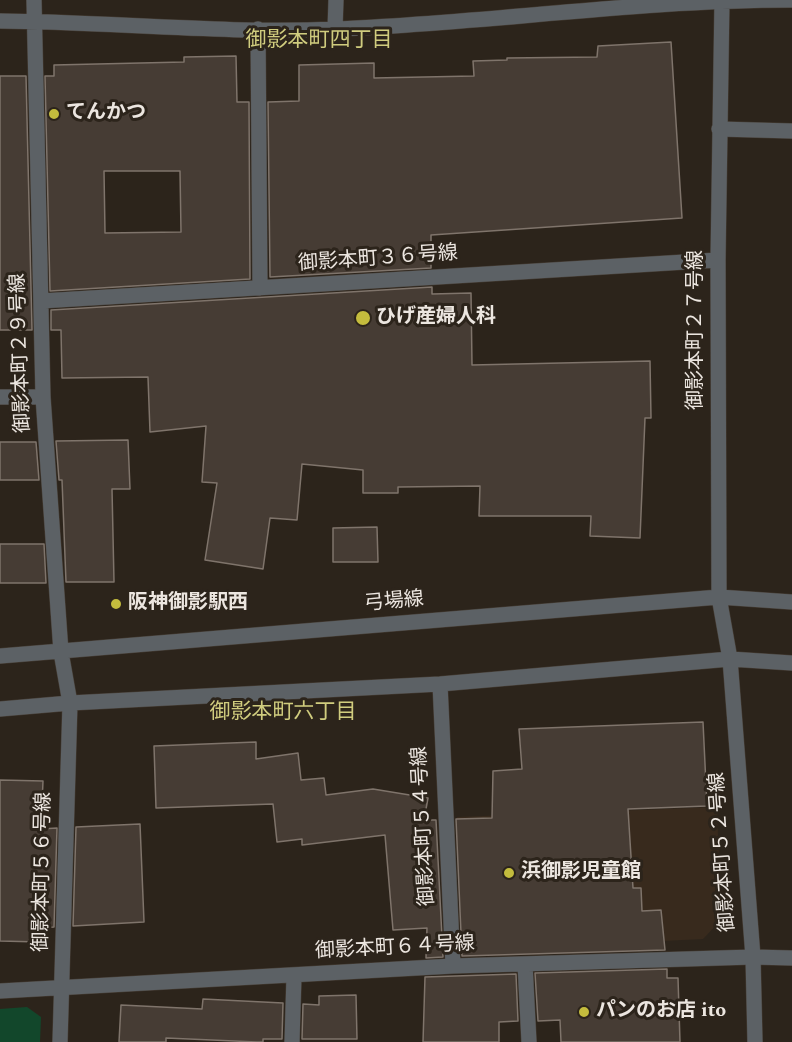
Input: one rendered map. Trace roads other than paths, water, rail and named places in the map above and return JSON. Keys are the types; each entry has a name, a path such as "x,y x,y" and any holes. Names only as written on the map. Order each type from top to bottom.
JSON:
{"street":[{"name":"御影本町２９号線","path":"34,0 43,397 61,652 69,703"},
{"path":"335,29 336,0"},
{"path":"0,21 258,29 335,29 722,0 792,0"},
{"name":"御影本町２７号線","path":"722,0 718,260 719,597 730,659"},
{"path":"258,29 260,288"},
{"path":"719,129 792,130"},
{"name":"御影本町３６号線","path":"41,301 718,260"},
{"path":"0,398 43,397"},
{"name":"弓場線","path":"0,656 719,597 792,602"},
{"path":"0,709 69,703 440,684 730,659 792,663"},
{"name":"御影本町５２号線","path":"730,659 753,957 755,1042"},
{"name":"御影本町５４号線","path":"440,684 453,966"},
{"name":"御影本町５６号線","path":"60,1042 69,703"},
{"name":"御影本町６４号線","path":"0,991 453,966 753,957 792,958"},
{"path":"525,964 529,1042"},
{"path":"292,1042 294,976"}],"place":[{"name":"てんかつ","path":"54,114"},
{"name":"ひげ産婦人科","path":"363,318"},
{"name":"阪神御影駅西","path":"116,604"},
{"name":"浜御影児童館","path":"509,873"},
{"name":"パンのお店 ito","path":"584,1012"}],"district":[{"name":"御影本町四丁目","path":"319,42"},
{"name":"御影本町六丁目","path":"283,714"}]}
